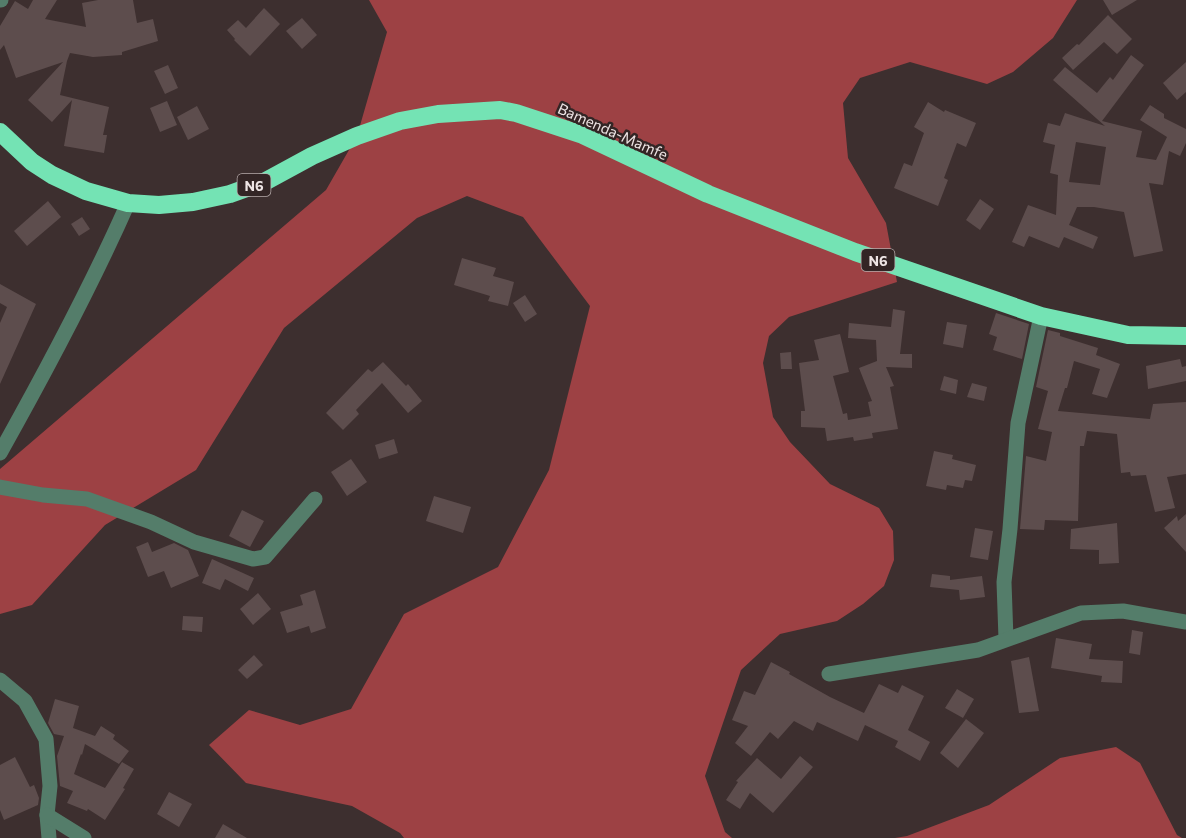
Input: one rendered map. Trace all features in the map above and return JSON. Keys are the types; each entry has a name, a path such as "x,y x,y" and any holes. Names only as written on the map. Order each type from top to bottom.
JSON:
{"highway":[{"name":"Bamenda-Mamfe","path":"0,132 32,162 52,176 86,191 128,202 159,205 230,194 266,181 312,156 357,136 400,121 438,114 500,110 584,135 708,194 855,252 1041,316 1128,335 1186,336"}],"street":[{"path":"0,453 55,353 128,202"},
{"path":"1006,639 1004,582 1018,423 1041,316"},
{"path":"0,487 43,495 87,499 151,522 194,542 253,559 265,557 315,499"},
{"path":"829,674 978,650 1081,613 1124,611 1186,622"},
{"path":"0,680 25,701 46,739 50,786 47,815 49,838"},
{"path":"47,815 84,838"}],"shaded area":[{"path":"369,0 1077,0 1053,38 1013,72 987,84 910,62 860,78 843,103 848,158 886,223 897,282 789,317 769,336 763,363 773,417 790,442 830,484 879,508 893,531 894,560 884,586 863,604 837,621 780,634 741,670 705,776 725,832 732,838 404,838 400,833 352,806 246,783 209,745 249,710 300,725 351,709 404,614 498,567 549,470 590,306 523,217 467,196 417,218 284,328 196,470 105,525 32,605 0,614 0,469 326,190 357,136 387,32"},
{"path":"1116,747 1140,763 1177,835 1182,838 895,838 907,836 989,805 1060,758"}],"building":[{"path":"33,0 57,0 45,19 86,27 82,3 98,0 133,0 137,23 153,19 158,41 122,52 122,55 93,57 70,53 67,61 60,95 109,107 103,135 107,135 104,153 64,146 72,100 52,122 28,100 63,62 16,78 4,45 0,50 0,26 15,1 28,9"},
{"path":"1103,0 1137,0 1112,15"},
{"path":"264,8 280,24 250,56 227,30 238,20 246,28"},
{"path":"1108,15 1132,39 1117,54 1104,42 1073,70 1062,58 1077,44 1079,45"},
{"path":"302,18 317,35 302,49 286,31"},
{"path":"1131,55 1144,65 1102,121 1142,131 1136,157 1156,160 1167,137 1140,120 1150,105 1164,114 1164,118 1186,129 1186,143 1180,156 1169,151 1163,185 1149,183 1163,251 1134,257 1124,212 1094,207 1077,207 1069,225 1098,237 1093,249 1064,237 1059,248 1029,236 1024,247 1012,242 1028,205 1056,215 1058,175 1050,173 1055,145 1043,142 1048,123 1060,126 1065,113 1105,126 1053,80 1065,67 1097,93 1110,77 1113,80","holes":["1076,142 1106,147 1100,185 1069,182"]},
{"path":"1186,62 1186,92 1177,100 1163,83"},
{"path":"168,65 178,88 165,94 154,71"},
{"path":"167,101 177,125 160,132 150,108"},
{"path":"928,102 944,112 945,110 976,123 966,147 957,143 944,178 948,180 938,206 894,188 904,163 912,166 924,133 914,127"},
{"path":"197,106 209,129 188,140 177,117"},
{"path":"980,199 994,209 980,230 966,220"},
{"path":"48,201 61,217 27,246 14,231"},
{"path":"82,217 90,229 79,236 71,224"},
{"path":"462,258 496,268 493,276 514,282 508,306 488,301 490,296 454,285"},
{"path":"0,284 36,304 0,384 0,323 7,307 0,303"},
{"path":"525,295 537,314 525,322 513,303"},
{"path":"893,309 905,311 900,354 912,354 912,368 886,367 894,386 890,387 898,429 872,433 873,438 854,441 853,437 827,441 825,428 801,427 801,411 805,411 799,363 819,360 814,340 840,334 849,372 833,376 843,414 847,413 848,420 871,416 868,402 872,401 859,368 877,361 876,340 848,338 849,323 891,327"},
{"path":"996,313 1029,324 1022,359 993,350 997,337 989,334"},
{"path":"947,322 967,325 963,348 943,344"},
{"path":"1048,330 1098,348 1096,355 1120,364 1107,398 1092,394 1100,369 1074,361 1058,411 1150,419 1153,404 1186,402 1186,474 1167,477 1175,508 1155,512 1146,475 1131,476 1130,472 1121,473 1117,434 1087,431 1084,446 1080,446 1078,521 1045,520 1044,530 1020,529 1026,456 1046,461 1052,432 1038,429 1048,391 1036,387"},
{"path":"791,352 792,369 781,369 780,353"},
{"path":"1180,359 1182,367 1186,366 1186,381 1148,389 1146,366"},
{"path":"383,362 406,386 408,384 422,401 408,413 382,383 356,410 359,414 343,430 326,413 368,369 372,372"},
{"path":"944,376 958,380 956,394 940,390"},
{"path":"972,383 987,387 984,401 967,397"},
{"path":"394,439 398,453 379,459 375,445"},
{"path":"934,451 953,455 952,459 976,465 972,481 965,480 963,488 947,485 946,490 926,486"},
{"path":"351,459 367,482 347,496 331,472"},
{"path":"434,496 471,507 463,533 426,521"},
{"path":"242,510 264,521 250,547 229,536"},
{"path":"1186,514 1186,552 1164,528 1177,516 1178,521"},
{"path":"1117,523 1119,563 1099,564 1099,550 1070,549 1071,529"},
{"path":"975,528 993,531 988,560 970,557"},
{"path":"148,542 152,552 174,543 188,550 199,576 171,588 164,571 148,577 136,547"},
{"path":"212,559 254,578 248,591 225,579 220,590 202,583"},
{"path":"932,574 950,576 950,580 982,576 985,597 960,600 959,590 930,587"},
{"path":"315,590 326,628 311,633 309,626 287,633 280,612 303,605 300,595"},
{"path":"258,593 271,609 253,625 240,609"},
{"path":"183,616 203,617 202,632 182,630"},
{"path":"1132,630 1143,632 1140,655 1129,653"},
{"path":"1056,638 1092,644 1089,659 1123,661 1122,683 1101,682 1102,676 1051,668"},
{"path":"254,655 263,665 247,679 238,670"},
{"path":"1029,657 1039,711 1019,713 1011,661"},
{"path":"771,662 830,697 864,713 879,684 898,693 902,685 924,696 908,730 930,742 920,761 895,747 898,741 865,725 858,741 817,722 813,731 794,721 778,739 770,732 751,756 735,743 748,726 732,720 744,691 755,695"},
{"path":"957,689 974,699 963,718 945,708"},
{"path":"55,699 79,706 73,728 95,736 101,726 115,735 113,739 129,751 119,764 85,744 74,774 105,788 122,762 134,769 123,788 125,789 105,820 88,809 87,811 67,803 73,791 60,786 57,756 64,736 54,734 48,723"},
{"path":"966,719 984,733 958,768 940,753"},
{"path":"800,756 813,767 773,813 750,793 740,809 726,800 738,782 736,781 757,758 781,779"},
{"path":"15,757 30,787 34,785 39,798 38,805 4,820 0,810 0,765"},
{"path":"169,792 192,804 179,827 157,814"},
{"path":"223,824 247,838 215,838"}]}
